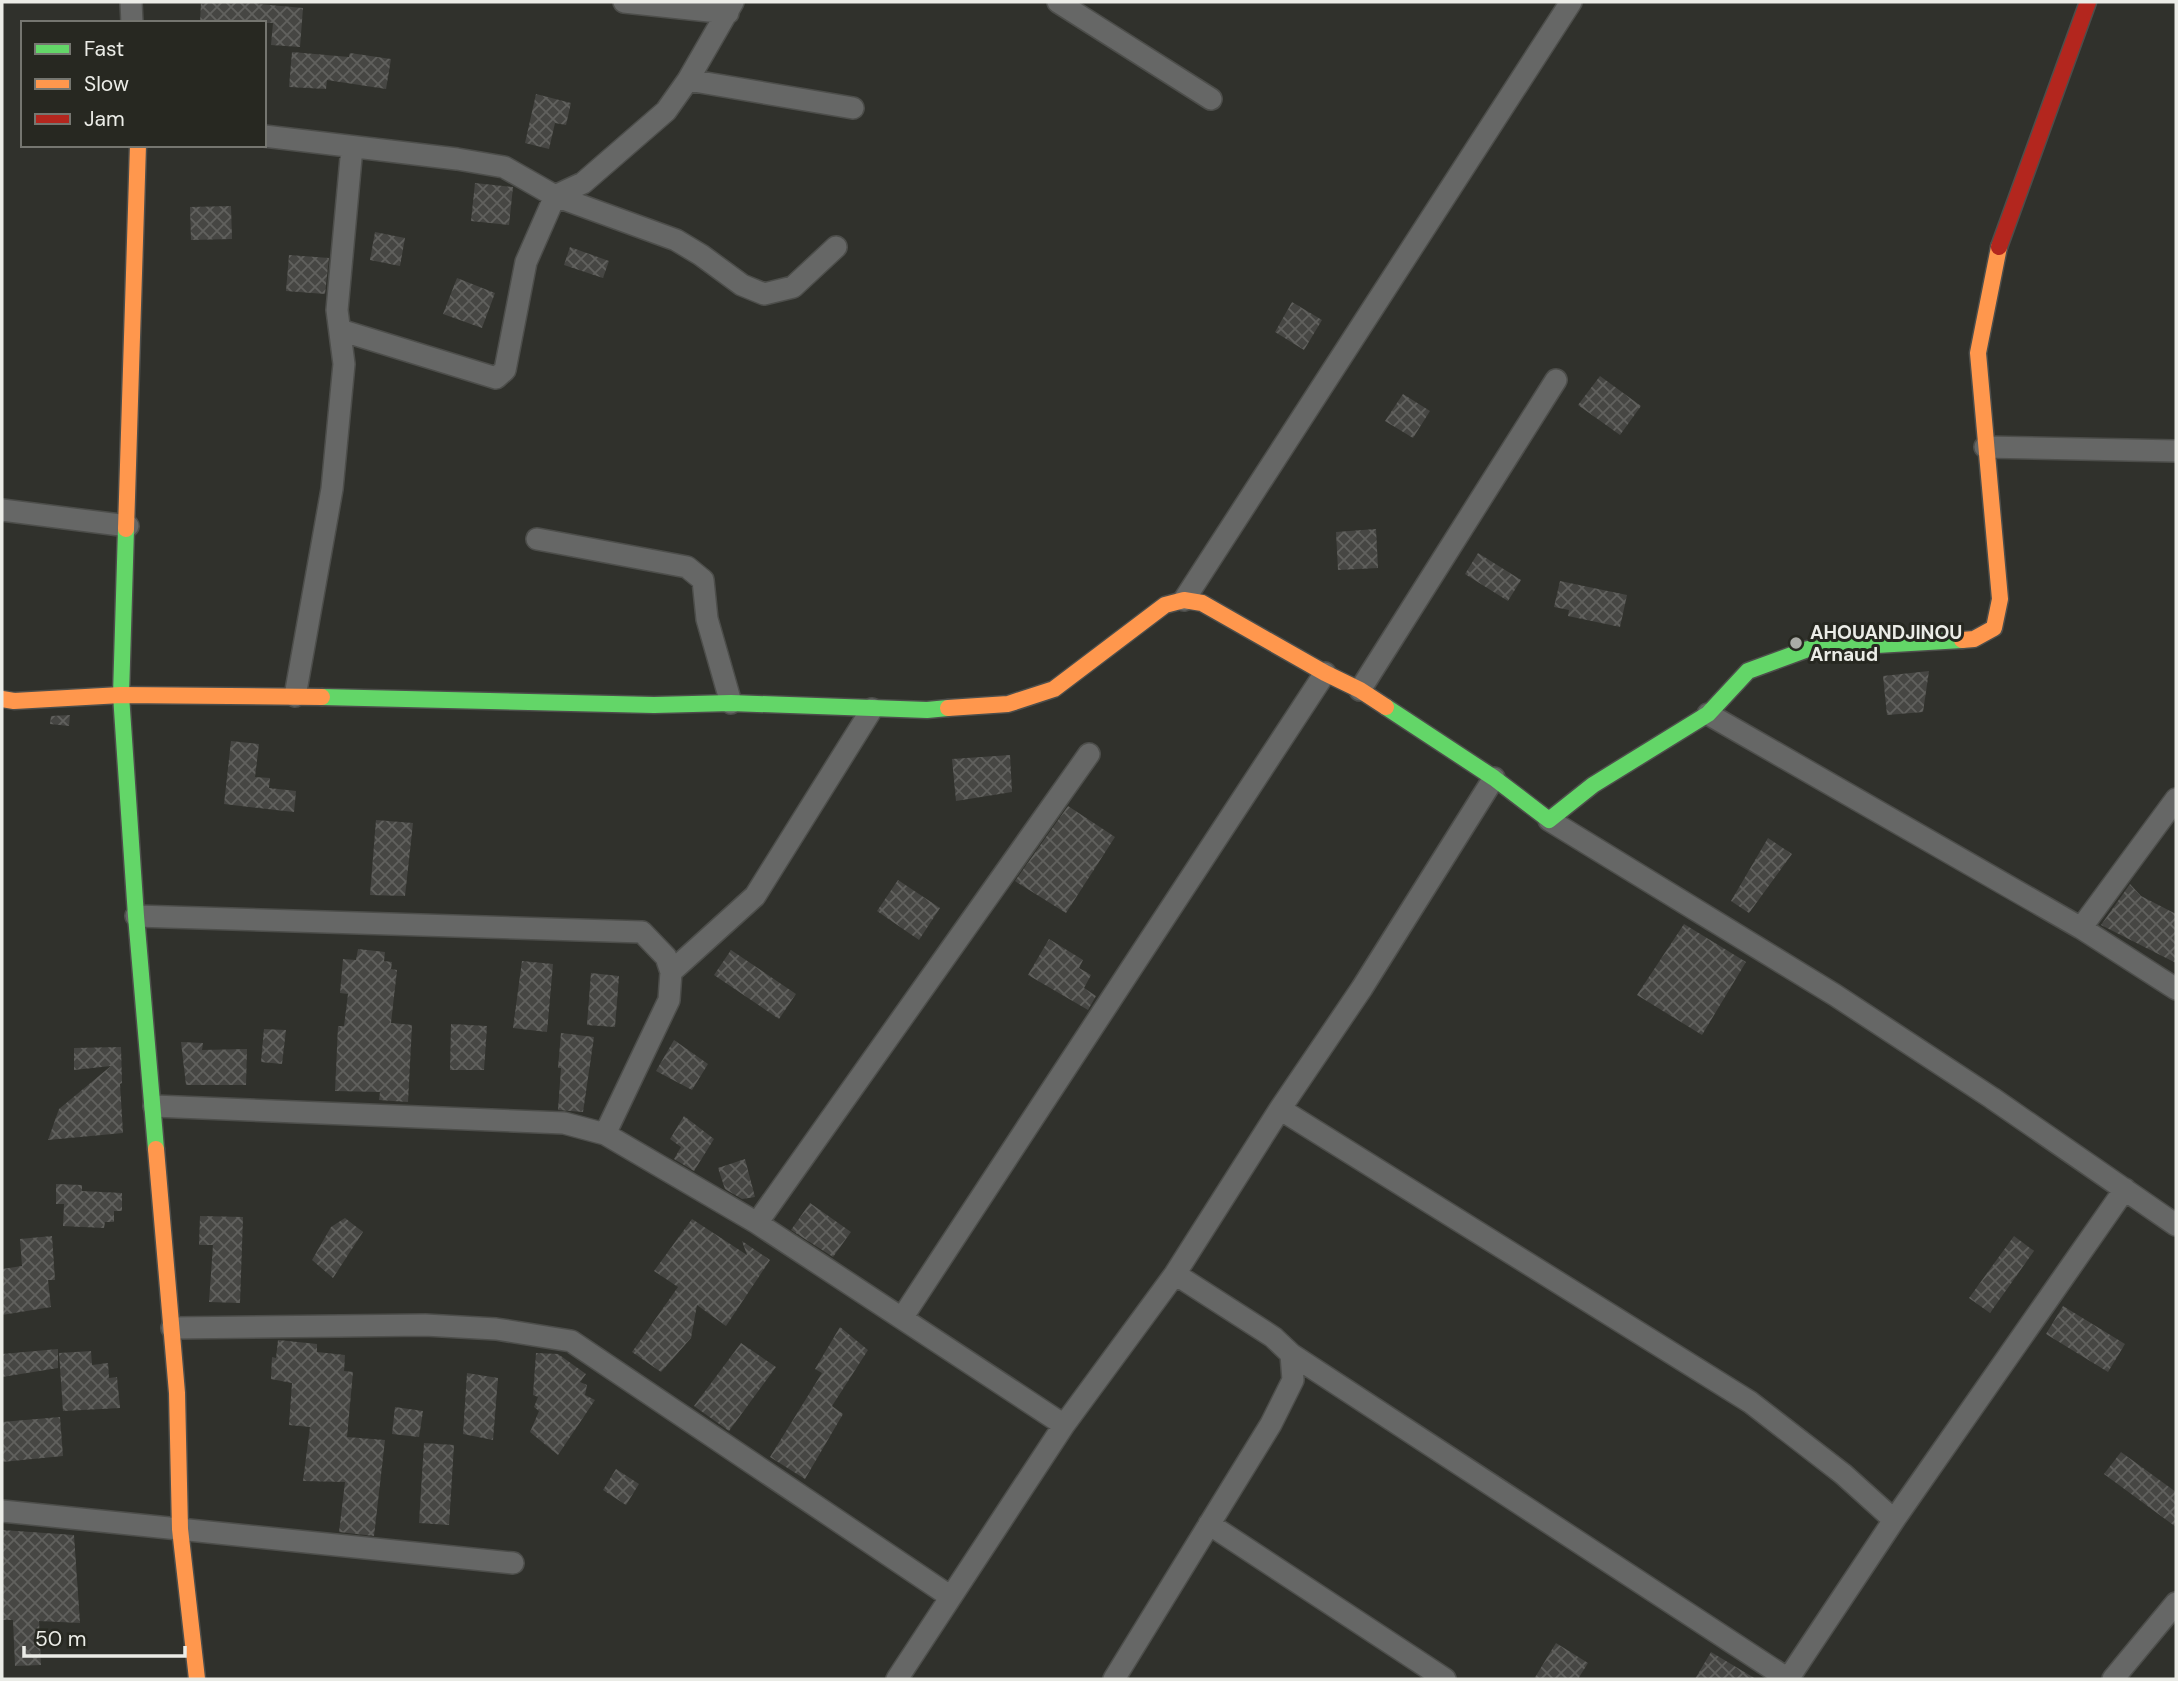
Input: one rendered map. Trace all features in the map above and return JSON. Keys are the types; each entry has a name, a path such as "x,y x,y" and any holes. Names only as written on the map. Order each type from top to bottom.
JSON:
{"street":[{"path":"131,2 132,21"},
{"path":"340,330 496,378 505,370 526,262 555,196 583,183 666,111 688,80 731,7 624,2"},
{"path":"1058,2 1211,99"},
{"path":"1184,600 1571,2"},
{"path":"1549,820 1604,778 1708,714 1748,671 1808,649 1961,641 1974,639 1994,628 2000,599 1979,353 1998,251 2026,166 2088,2"},
{"path":"688,80 853,108"},
{"path":"266,135 504,167 555,196 676,240 742,285 764,294 793,287 836,247"},
{"path":"138,147 121,695 136,916 172,1328 179,1446 180,1529 197,1679"},
{"path":"295,696 332,489 344,364 338,297 352,147"},
{"path":"1360,690 1556,380"},
{"path":"1985,447 2176,452"},
{"path":"2,510 128,526"},
{"path":"537,539 687,567 703,580 707,619 731,703"},
{"path":"2,699 14,701 121,695 295,696 654,705 731,703 927,710 1008,704 1054,690 1165,605 1184,600 1202,603 1360,690 1494,778 1549,820 1835,995 2176,1225"},
{"path":"902,1318 1325,673"},
{"path":"671,972 755,896 872,709"},
{"path":"1708,714 2081,928 2176,989"},
{"path":"757,1223 1089,754"},
{"path":"897,1679 1064,1425 1175,1274 1280,1109 1362,988 1494,778"},
{"path":"2081,928 2176,799"},
{"path":"136,916 642,932 666,957 671,972 669,1000 605,1134"},
{"path":"154,1106 564,1123 605,1134 757,1223 1064,1425"},
{"path":"1280,1109 1750,1402 1843,1474 1894,1520"},
{"path":"1175,1274 1273,1337 1291,1354 1788,1679 1894,1520 2125,1189"},
{"path":"172,1328 425,1325 496,1329 571,1341 951,1597"},
{"path":"1114,1679 1271,1424 1293,1380 1291,1354"},
{"path":"2,1511 513,1563"},
{"path":"1209,1524 1445,1679"},
{"path":"2113,1679 2176,1603"}],"building":[{"path":"201,2 259,2 303,8 300,47 271,45 273,23 266,21 200,21"},
{"path":"292,52 349,57 350,53 391,59 386,89 327,80 326,89 289,87"},
{"path":"536,94 571,103 566,125 555,123 549,149 525,143"},
{"path":"475,183 513,187 509,225 471,221"},
{"path":"231,206 232,239 191,240 190,207"},
{"path":"375,232 405,238 400,266 370,260"},
{"path":"570,247 609,261 603,278 564,265"},
{"path":"289,255 329,258 325,294 286,291"},
{"path":"457,278 495,293 482,328 443,314"},
{"path":"1292,302 1322,320 1304,350 1275,332"},
{"path":"1600,376 1641,406 1620,435 1578,405"},
{"path":"1403,394 1430,411 1413,438 1385,421"},
{"path":"1376,529 1378,568 1338,570 1336,532"},
{"path":"1478,553 1521,580 1508,601 1465,574"},
{"path":"1560,581 1627,595 1620,627 1568,616 1569,610 1554,607"},
{"path":"1929,671 1923,712 1887,715 1883,676"},
{"path":"70,715 69,726 50,724 51,716"},
{"path":"231,741 259,744 255,777 270,778 269,788 296,791 294,812 224,804"},
{"path":"1010,755 1012,792 956,801 952,759"},
{"path":"1068,806 1115,837 1066,913 1015,881"},
{"path":"376,820 413,823 405,896 370,895"},
{"path":"1768,838 1792,854 1749,913 1731,901"},
{"path":"898,880 940,908 919,940 877,911"},
{"path":"2130,884 2141,896 2176,914 2176,963 2101,925"},
{"path":"1684,924 1746,962 1702,1035 1637,995"},
{"path":"1049,939 1083,960 1079,968 1091,975 1084,988 1096,996 1088,1010 1028,975"},
{"path":"358,949 385,952 384,961 392,962 391,969 397,970 391,1023 412,1025 408,1102 379,1100 380,1092 335,1091 338,1026 344,1026 348,994 340,993 343,959 356,960"},
{"path":"731,950 796,994 779,1019 714,975"},
{"path":"522,961 553,964 547,1032 513,1028"},
{"path":"591,973 619,976 615,1027 587,1025"},
{"path":"451,1024 487,1026 484,1070 450,1070"},
{"path":"264,1029 286,1030 282,1064 261,1062"},
{"path":"561,1033 594,1037 583,1112 558,1110"},
{"path":"674,1040 708,1064 692,1090 656,1071"},
{"path":"181,1042 203,1043 202,1050 247,1049 246,1085 186,1085"},
{"path":"121,1047 123,1133 48,1140 59,1109 111,1066 74,1070 74,1048"},
{"path":"684,1116 714,1139 694,1171 674,1159 681,1147 670,1139"},
{"path":"745,1159 755,1197 742,1199 725,1189 718,1168"},
{"path":"56,1184 82,1185 82,1191 122,1193 122,1211 114,1211 114,1222 105,1222 104,1228 63,1226 64,1204 56,1204"},
{"path":"810,1203 851,1232 833,1257 791,1230"},
{"path":"200,1216 243,1217 240,1303 209,1302 213,1245 199,1245"},
{"path":"345,1218 363,1232 333,1278 312,1260 331,1227"},
{"path":"692,1219 747,1255 742,1241 770,1260 726,1326 697,1305 691,1338 661,1372 632,1352 678,1287 654,1271"},
{"path":"52,1236 55,1280 48,1280 51,1307 2,1315 2,1269 22,1266 20,1239"},
{"path":"2014,1236 2034,1251 1990,1313 1969,1298"},
{"path":"2063,1306 2125,1344 2108,1372 2046,1334"},
{"path":"840,1327 868,1350 832,1406 843,1414 805,1479 770,1457 822,1373 815,1369"},
{"path":"278,1340 317,1344 317,1352 345,1355 344,1371 353,1372 347,1437 385,1440 374,1536 339,1532 345,1482 303,1481 310,1427 289,1425 292,1383 271,1379 272,1357 276,1358"},
{"path":"741,1343 776,1367 729,1431 694,1406"},
{"path":"58,1349 58,1368 2,1377 2,1354"},
{"path":"91,1351 92,1365 108,1363 109,1378 117,1377 120,1408 63,1411 59,1353"},
{"path":"536,1353 558,1354 586,1374 580,1382 587,1385 585,1395 595,1400 558,1455 530,1432 539,1411 534,1407 538,1397 533,1395"},
{"path":"467,1373 498,1378 493,1440 463,1434"},
{"path":"395,1407 423,1411 419,1437 392,1434"},
{"path":"60,1417 63,1456 2,1462 2,1422"},
{"path":"424,1443 454,1445 449,1525 419,1523"},
{"path":"2121,1452 2176,1492 2176,1527 2104,1474"},
{"path":"616,1469 639,1484 626,1505 603,1490"},
{"path":"2,1530 74,1535 80,1623 39,1621 41,1665 15,1666 13,1620 2,1620"},
{"path":"1556,1643 1588,1663 1578,1679 1534,1679"},
{"path":"1711,1652 1756,1679 1695,1679"}],"traffic: fast":[{"path":"126,529 121,695 156,1149"},
{"path":"1386,707 1494,778 1549,820 1593,785 1708,714 1748,671 1808,649 1962,640"},
{"path":"322,697 654,705 731,703 927,710 948,708"}],"traffic: slow":[{"path":"126,529 138,147"},
{"path":"1962,640 1974,639 1994,628 2000,599 1978,353 1999,247"},
{"path":"948,708 1008,704 1054,689 1165,605 1184,600 1202,603 1386,707"},
{"path":"2,699 14,701 121,695 322,697"},
{"path":"156,1149 177,1393 180,1529 197,1679"}],"traffic: jam":[{"path":"1999,247 2088,2"}],"place":[{"name":"AHOUANDJINOU Arnaud","path":"1796,643"}]}
